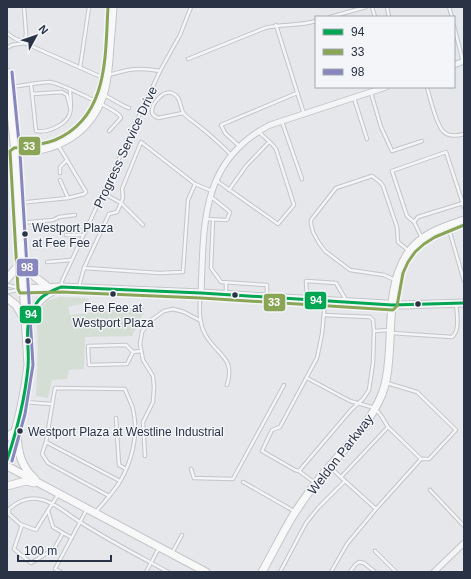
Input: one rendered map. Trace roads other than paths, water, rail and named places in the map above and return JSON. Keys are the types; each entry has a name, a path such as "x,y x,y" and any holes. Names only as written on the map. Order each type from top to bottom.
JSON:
{"street":[{"path":"11,153 41,150 58,145 74,136 91,119 104,94 113,7"},
{"path":"7,72 9,87 11,153 18,203 28,365 23,402 17,430 7,460"},
{"path":"200,293 205,219 211,193 218,174 231,156 259,131 304,114 383,88"},
{"name":"Weldon Parkway","path":"262,572 295,512 329,467 364,425 382,394 388,377 392,305 396,280 401,264 409,251 422,238 448,225 464,220"},
{"path":"7,279 21,261"},
{"path":"21,261 35,278 48,288"},
{"path":"23,289 61,287 226,294 392,305 464,303"},
{"path":"27,335 32,315 37,304 48,293 61,287"},
{"path":"7,298 16,305 26,322"},
{"path":"7,437 17,430"},
{"path":"17,430 21,461 33,477 43,485"},
{"path":"7,466 206,572"},
{"path":"7,486 26,481 43,485"},
{"path":"434,572 464,543"}],"lane":[{"path":"24,7 26,33 25,43"},
{"path":"80,68 88,7"},
{"name":"Progress Service Drive","path":"61,287 62,281 83,235 160,72 180,35 191,7"},
{"path":"334,16 366,7"},
{"path":"188,59 265,28 276,25 315,21"},
{"path":"276,25 304,114"},
{"path":"455,30 464,62"},
{"path":"7,33 14,38 99,76 107,76 128,70 145,68 160,72"},
{"path":"7,48 12,45 25,43"},
{"path":"9,87 51,82 70,90 113,110 120,116 121,118 108,131"},
{"path":"31,84 36,131 45,131 62,123 68,118 70,109 70,90"},
{"path":"427,88 438,123 443,131 454,136 464,134"},
{"path":"32,94 62,92 67,95 70,109"},
{"path":"370,92 381,127 392,151 422,141"},
{"path":"183,113 158,118 152,114 151,111 162,94 171,93 179,99 183,113 221,144 231,156"},
{"path":"240,147 225,133 221,125 297,93"},
{"path":"104,94 121,105 129,108"},
{"path":"354,98 367,139"},
{"path":"282,122 302,179"},
{"path":"216,180 278,224 294,205 276,149 259,131"},
{"path":"79,288 84,268 109,214 116,212 121,203 123,197 122,189 141,142 195,184 211,193 230,212 227,220 205,219"},
{"path":"229,190 246,166 269,142"},
{"path":"18,203 68,198 84,194 86,192 58,145"},
{"path":"422,238 414,222 407,216 392,171 446,152 464,207"},
{"path":"60,173 60,167 67,160"},
{"path":"396,280 384,275 350,270 325,252 313,232 311,220 336,188 372,176 383,186 397,226 398,242 409,251"},
{"path":"60,180 68,198"},
{"path":"84,268 159,273 183,272 188,200 195,184"},
{"path":"103,193 121,203 142,225"},
{"path":"414,222 418,217 463,203"},
{"path":"19,223 53,220 59,217 75,215"},
{"path":"213,220 211,268 221,282 267,285 267,297"},
{"path":"448,225 464,281"},
{"path":"66,235 83,235"},
{"path":"47,262 72,260"},
{"path":"306,299 306,281 336,283 347,302"},
{"path":"226,282 226,294"},
{"path":"7,285 23,289"},
{"path":"7,292 23,289"},
{"path":"200,293 199,320 205,334 229,366 230,375 227,385"},
{"path":"316,484 299,471 262,451 272,430 280,427 317,358 322,334 325,301"},
{"path":"374,331 452,337 455,335 457,330 456,304"},
{"path":"145,456 143,422 153,402 154,387 153,376 143,360 140,344 142,332 150,321 164,311 173,309 184,312 199,320"},
{"path":"299,471 363,399 368,390 373,363 374,331 373,320 370,317 324,315"},
{"path":"133,352 128,364 88,365 88,346 126,344 133,352 142,352"},
{"path":"307,378 350,401 375,408 388,427 421,459 429,459 456,430 417,392 386,383"},
{"path":"190,469 194,478 233,479 284,386"},
{"path":"95,513 120,481 132,455 135,442 132,408 125,389 55,388 46,442 42,454 48,462 108,496"},
{"path":"23,402 52,404"},
{"path":"116,418 119,465 126,469"},
{"path":"341,477 388,427"},
{"path":"46,442 120,481"},
{"path":"332,572 347,544 421,459"},
{"path":"329,467 376,510"},
{"path":"280,572 306,523 318,508 345,481"},
{"path":"243,482 295,512"},
{"path":"430,490 464,526"},
{"path":"59,494 52,504 36,530 22,525 10,514 9,509 15,504 26,499 33,498 43,500 52,504 80,522 168,572"},
{"path":"61,572 55,569 87,509"},
{"path":"48,511 53,527 72,538"},
{"path":"22,525 14,549 31,563 54,549 63,533"},
{"path":"172,554 182,535"},
{"path":"146,572 160,547"},
{"path":"375,551 396,572"},
{"path":"350,572 359,562 364,563 375,572"}],"place":[{"name":"Westport Plaza at Fee Fee","path":"25,234"},
{"name":"Fee Fee at Westport Plaza","path":"113,294"},
{"name":"Westport Plaza at Westline Industrial","path":"20,431"}]}
